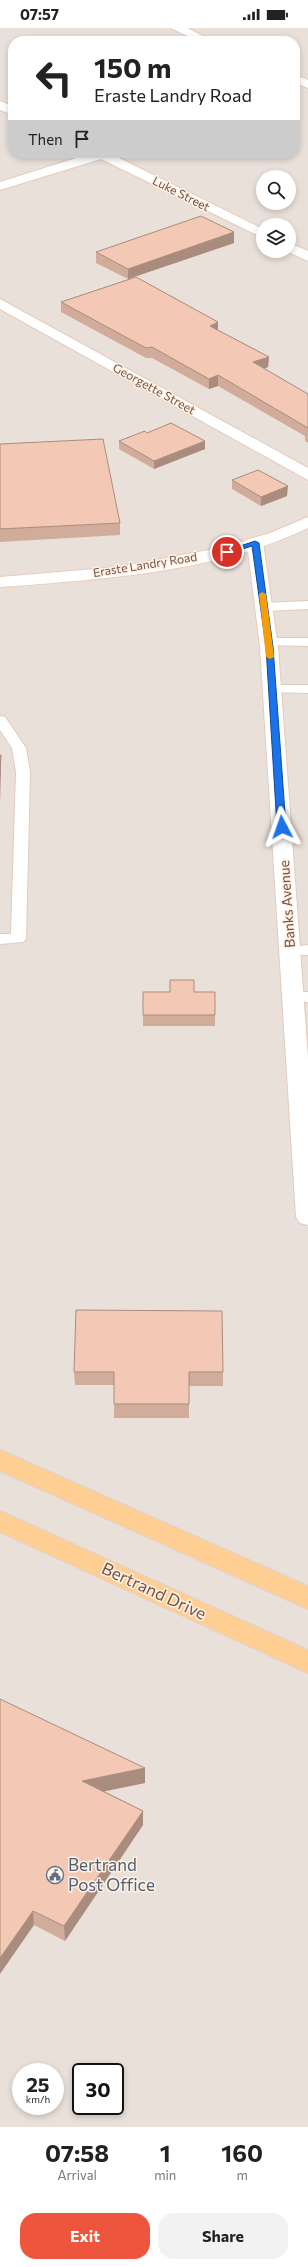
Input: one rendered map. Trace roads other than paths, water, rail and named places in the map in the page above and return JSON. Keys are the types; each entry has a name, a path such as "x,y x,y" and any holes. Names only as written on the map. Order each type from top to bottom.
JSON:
{"main road":[{"path":"0,1460 308,1598"},
{"name":"Bertrand Drive","path":"0,1520 308,1662"}],"street":[{"path":"177,28 195,36"},
{"path":"0,186 87,158"},
{"name":"Luke Street","path":"113,158 256,230"},
{"path":"296,251 308,257"},
{"name":"Georgette Street","path":"0,303 308,475"},
{"name":"Eraste Landry Road","path":"0,582 118,572 227,552 276,537 308,522"},
{"name":"Banks Avenue","path":"255,543 269,642 272,689 299,950 308,1217"}],"lane":[{"path":"264,607 308,605"},
{"path":"269,642 308,642"},
{"path":"272,689 308,689"},
{"path":"0,720 19,748 23,772 18,939 0,939"}],"place":[{"name":"Bertrand Post Office","path":"55,1875"}]}
